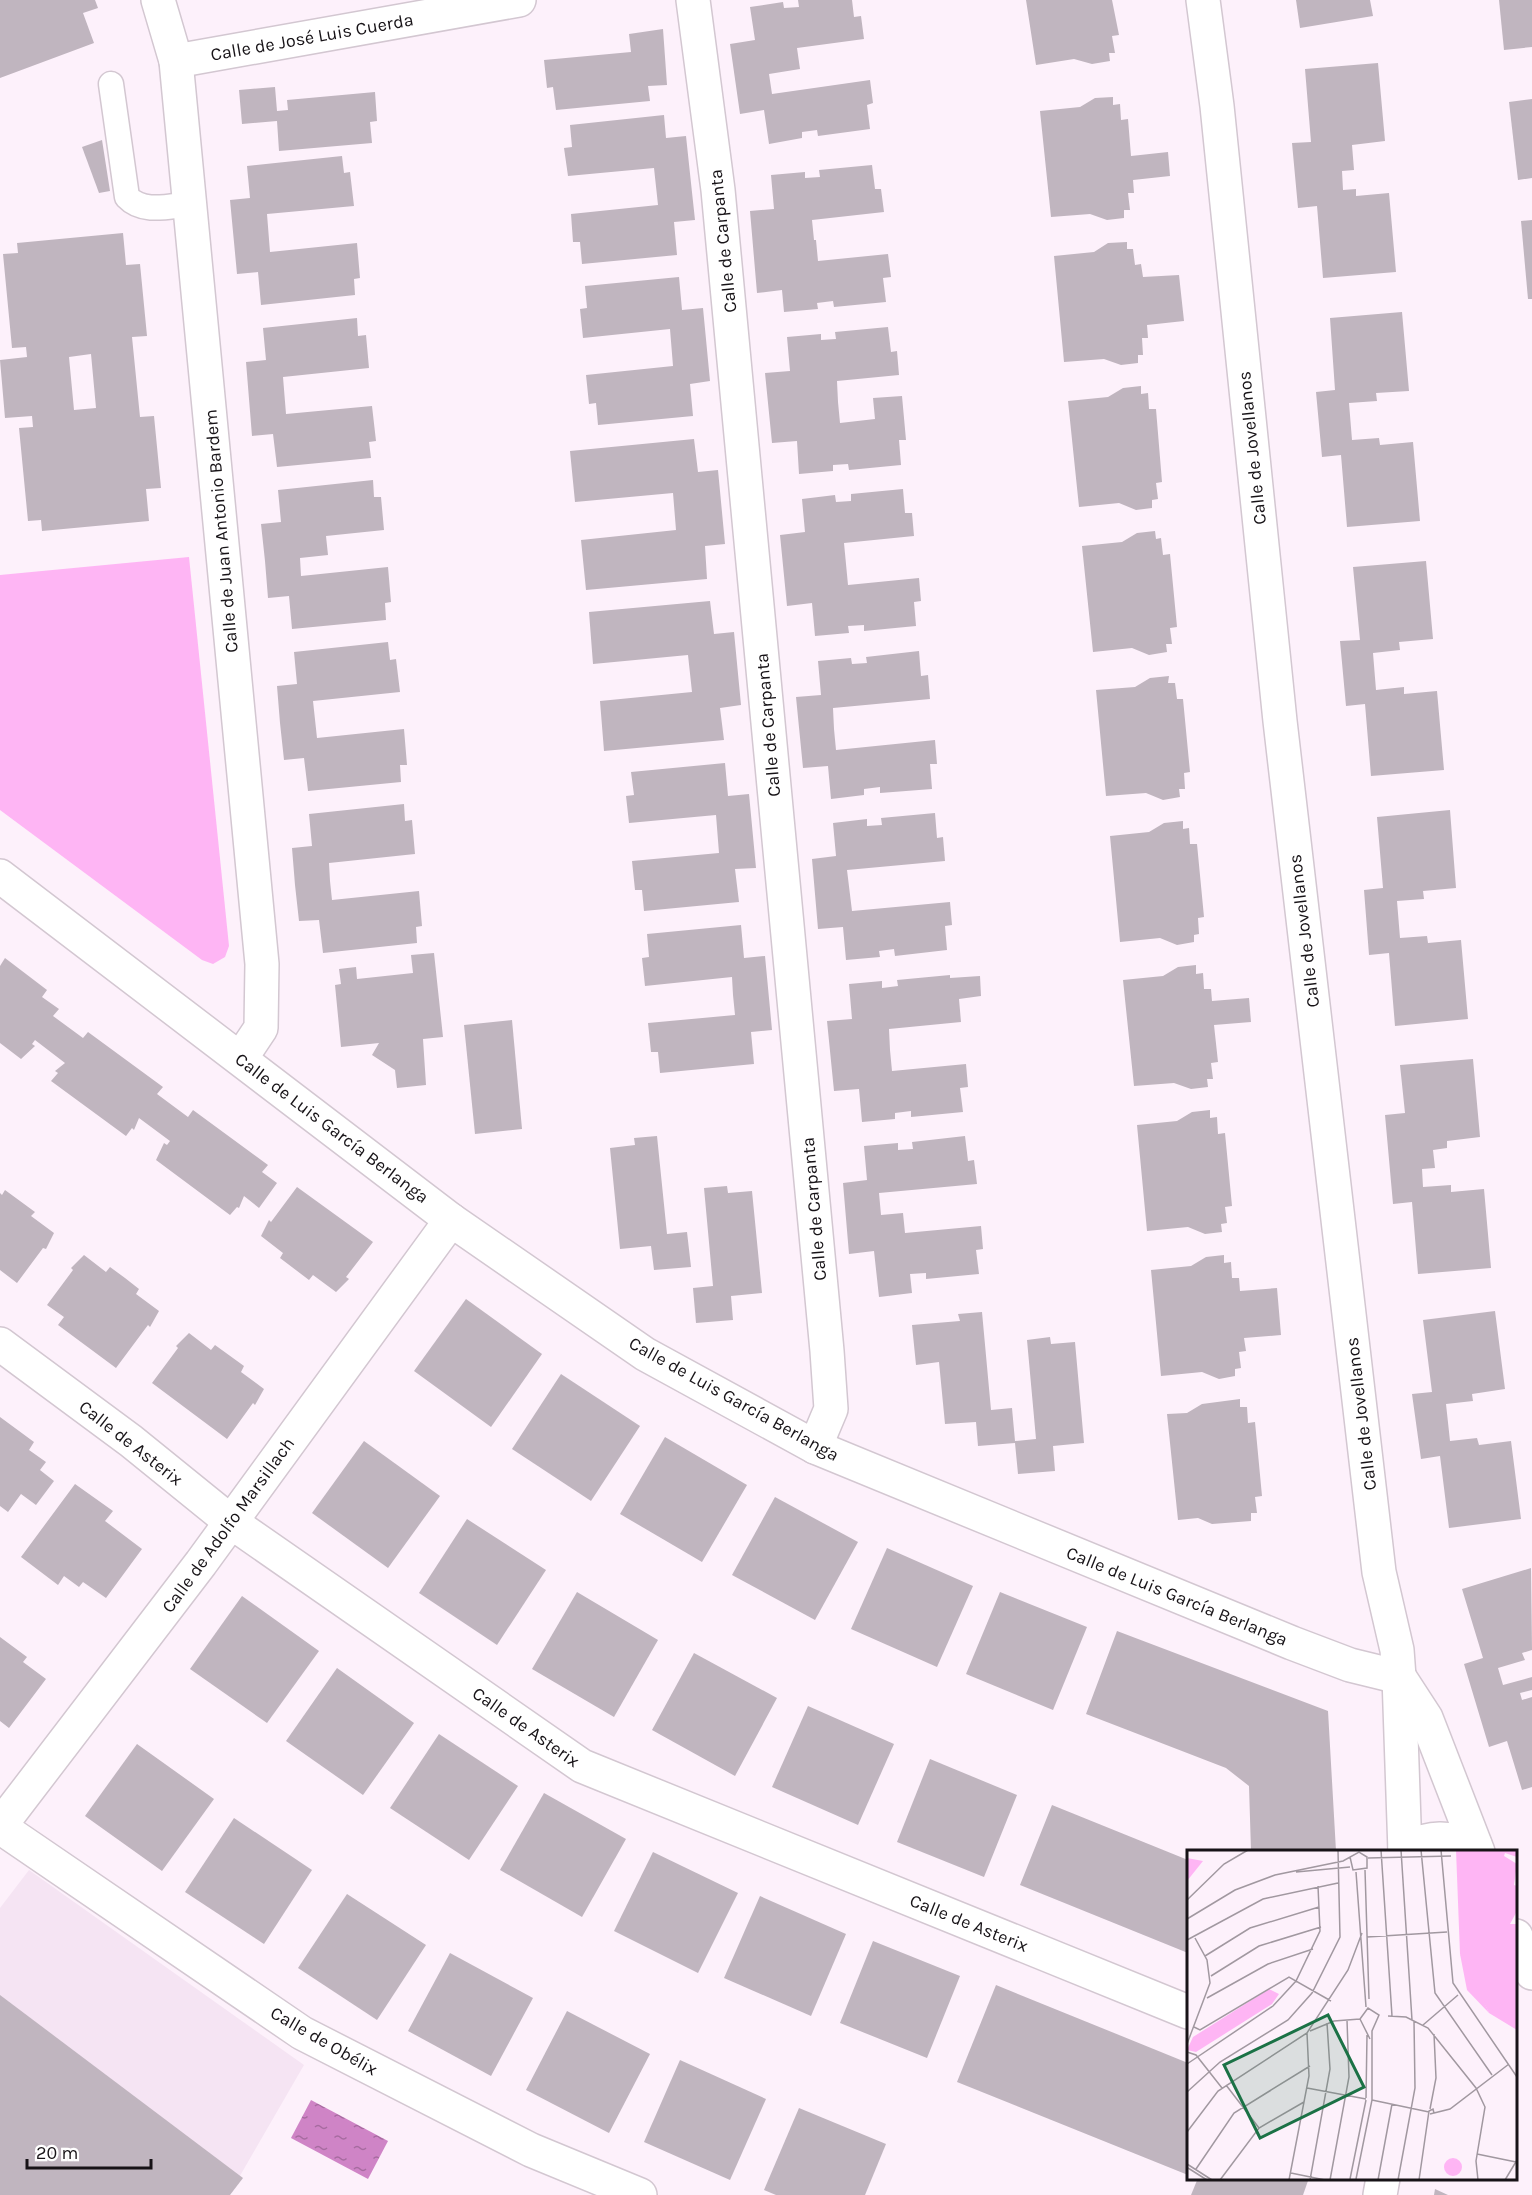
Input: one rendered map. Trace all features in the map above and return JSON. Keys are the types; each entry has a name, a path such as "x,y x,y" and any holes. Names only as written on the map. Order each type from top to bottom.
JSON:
{"street":[{"name":"Calle de Juan Antonio Bardem","path":"158,0 176,61 262,964 261,1028 241,1059"},
{"name":"Calle de José Luis Cuerda","path":"176,61 519,0"},
{"name":"Calle de Carpanta","path":"693,0 718,190 827,1351 831,1409 815,1447"},
{"name":"Calle de Jovellanos","path":"1203,0 1217,106 1288,792 1379,1572 1397,1650 1399,1677 1426,1718 1476,1848"},
{"name":"Calle de Luis García Berlanga","path":"0,876 451,1220 645,1354 815,1447 1292,1643 1350,1665 1399,1677"},
{"name":"Calle de Adolfo Marsillach","path":"0,1827 231,1522 451,1220"},
{"name":"Calle de Asterix","path":"0,1344 131,1441 231,1522 582,1766 1187,2012"},
{"path":"1399,1677 1405,1850"},
{"name":"Calle de Obélix","path":"0,1827 302,2033 531,2150 640,2195"},
{"name":"Calle de Jovellanos","path":"1405,1850 1426,1839 1450,1838 1476,1848"},
{"path":"1517,1940 1532,1973"},
{"path":"1380,2195 1383,2180"}],"lane":[{"path":"111,84 127,197 135,205 152,208 190,204"}],"shaded area":[{"path":"189,557 229,946 225,957 213,964 202,960 0,810 0,575"},
{"path":"29,1870 304,2065 237,2181 0,2195 0,1908"}],"water":[{"path":"311,2100 388,2141 368,2179 291,2138"}],"building":[{"path":"0,0 95,0 98,8 83,13 94,43 0,78"},
{"path":"798,0 852,0 854,17 861,16 864,39 797,48 800,69 769,74 772,94 870,80 873,103 867,105 870,129 818,136 817,130 802,132 802,138 769,144 764,110 740,114 730,44 755,40 750,7 783,2 784,8 799,7"},
{"path":"1026,0 1112,0 1119,35 1112,36 1115,53 1109,53 1110,61 1092,64 1074,59 1036,65"},
{"path":"1296,0 1370,0 1373,16 1300,28"},
{"path":"1499,0 1532,0 1532,47 1504,50"},
{"path":"663,29 667,85 648,86 650,101 556,110 553,87 547,88 544,60 631,52 629,34"},
{"path":"1378,63 1385,141 1352,145 1354,170 1342,171 1343,190 1356,189 1356,196 1389,193 1396,272 1323,278 1317,206 1298,208 1292,143 1311,142 1305,69"},
{"path":"275,87 277,111 288,110 287,100 375,92 377,121 370,122 372,143 279,151 277,121 242,124 239,90"},
{"path":"1113,97 1113,105 1120,104 1121,120 1128,119 1131,156 1168,152 1170,176 1133,180 1134,193 1128,193 1130,210 1124,210 1124,218 1107,220 1090,214 1051,217 1040,111 1080,107 1095,98"},
{"path":"1532,99 1532,178 1518,180 1509,102"},
{"path":"664,115 666,138 686,136 695,220 674,222 677,255 582,264 580,242 573,242 571,214 658,205 654,168 568,176 564,148 572,147 570,125"},
{"path":"102,140 110,191 99,193 82,147"},
{"path":"342,156 344,173 350,172 354,206 267,214 270,252 357,243 360,278 354,279 355,295 261,305 258,272 237,274 230,200 250,198 247,166"},
{"path":"872,165 875,189 881,189 884,212 812,220 814,240 816,240 818,261 888,254 891,277 883,278 886,302 834,307 833,301 817,303 818,309 784,312 782,290 757,293 750,211 774,209 771,175 805,172 805,178 820,177 819,170"},
{"path":"1532,220 1532,299 1528,299 1521,221"},
{"path":"123,233 126,265 140,264 147,336 132,337 140,417 154,416 161,488 146,489 149,521 42,531 41,520 28,521 19,428 33,427 32,416 5,418 0,360 27,357 26,347 12,348 3,254 18,253 17,243","holes":["91,354 96,408 74,410 69,357"]},
{"path":"1127,242 1127,249 1133,249 1135,265 1141,264 1143,277 1179,275 1184,321 1147,325 1148,338 1142,338 1143,355 1138,355 1138,363 1121,365 1104,359 1064,362 1054,256 1094,252 1108,243"},
{"path":"679,277 682,310 703,308 710,381 690,384 693,416 598,425 596,403 589,404 586,375 673,366 670,329 583,338 580,309 587,308 585,286"},
{"path":"1402,312 1409,391 1376,393 1377,401 1349,403 1352,440 1379,438 1380,445 1413,442 1420,521 1347,527 1341,455 1322,457 1316,392 1335,390 1330,318"},
{"path":"357,318 358,336 366,335 369,368 283,377 286,414 372,406 376,441 369,442 371,458 277,467 273,434 252,436 246,362 266,360 263,328"},
{"path":"888,327 891,352 897,351 899,375 837,381 838,402 840,423 875,419 873,398 902,396 906,440 899,440 901,465 849,470 848,464 833,465 833,471 799,474 797,441 772,443 765,373 790,371 787,337 821,334 821,340 836,339 835,332"},
{"path":"1141,386 1141,394 1148,393 1149,409 1156,409 1162,482 1156,483 1158,499 1152,500 1152,508 1136,510 1119,503 1079,507 1068,401 1108,397 1123,388"},
{"path":"694,439 698,472 718,470 725,544 705,546 707,579 586,590 581,540 676,530 673,493 575,502 570,451"},
{"path":"373,480 374,497 381,497 384,530 326,536 328,555 300,558 301,576 388,567 391,602 385,603 386,620 292,629 289,596 268,598 261,524 281,522 278,490"},
{"path":"903,489 905,513 912,513 914,536 844,543 848,585 919,578 921,601 914,602 916,626 864,631 864,625 848,626 849,633 815,636 812,603 787,606 780,535 805,532 802,499 835,495 836,502 851,501 851,494"},
{"path":"1155,531 1156,539 1161,538 1163,555 1170,554 1177,627 1170,628 1172,644 1166,644 1167,652 1149,655 1132,648 1093,652 1082,546 1122,542 1137,533"},
{"path":"1426,561 1433,639 1399,642 1400,650 1373,653 1376,690 1404,687 1404,694 1437,691 1444,770 1371,776 1365,704 1346,706 1340,641 1360,640 1353,567"},
{"path":"710,601 714,634 734,632 741,705 720,708 724,740 604,751 600,701 692,692 688,655 593,664 589,612"},
{"path":"388,642 390,660 396,659 400,692 313,701 317,738 404,729 407,765 400,765 401,782 308,791 304,758 284,760 280,723 277,686 297,684 294,652"},
{"path":"919,651 921,676 928,675 930,699 833,708 834,729 836,750 935,740 937,764 930,764 932,789 880,793 880,787 864,789 864,795 831,799 828,766 803,768 796,697 821,695 818,661 851,658 852,664 867,663 866,657"},
{"path":"1169,676 1168,683 1175,683 1177,699 1183,699 1190,772 1184,773 1185,789 1179,789 1180,797 1163,800 1146,793 1106,796 1096,690 1135,687 1150,678"},
{"path":"725,763 728,796 749,794 756,868 735,869 739,902 644,911 642,890 635,890 632,861 719,853 716,815 629,823 626,796 634,795 631,772"},
{"path":"404,804 405,821 412,820 415,854 329,863 330,881 332,900 419,891 422,926 416,927 417,943 323,953 319,920 299,921 295,885 292,848 312,846 309,814"},
{"path":"1450,810 1456,888 1423,891 1424,899 1397,901 1400,938 1427,936 1428,943 1461,940 1468,1019 1395,1026 1389,953 1369,955 1364,890 1383,888 1377,817"},
{"path":"935,813 937,838 943,837 945,861 847,870 852,911 950,902 952,925 945,926 947,950 895,956 894,949 879,951 880,957 846,960 843,927 818,929 812,859 836,856 833,823 867,819 867,826 882,825 881,818"},
{"path":"1183,821 1183,829 1189,828 1190,844 1197,844 1204,917 1198,918 1199,934 1194,935 1194,942 1177,945 1160,938 1120,942 1110,836 1149,832 1164,823"},
{"path":"741,925 744,958 765,956 772,1030 751,1032 754,1064 660,1073 658,1052 651,1052 648,1023 735,1015 732,977 645,986 642,958 649,957 647,934"},
{"path":"434,953 443,1037 423,1039 426,1085 397,1088 395,1070 372,1055 379,1043 341,1047 335,985 341,984 339,969 356,967 357,979 413,973 411,955"},
{"path":"5,958 47,990 42,997 59,1009 53,1016 83,1038 88,1032 163,1087 157,1094 188,1117 193,1110 268,1165 262,1172 277,1183 259,1208 244,1196 239,1208 237,1207 230,1215 156,1160 164,1143 167,1145 170,1141 139,1118 134,1130 132,1128 126,1136 51,1081 58,1073 55,1071 65,1063 35,1040 32,1044 35,1046 21,1059 0,1043 0,966"},
{"path":"1196,965 1196,974 1203,973 1204,989 1211,989 1212,1001 1249,998 1251,1022 1214,1025 1218,1062 1211,1063 1213,1079 1207,1079 1208,1087 1191,1089 1174,1083 1134,1086 1123,980 1163,976 1178,967"},
{"path":"950,975 950,978 980,976 981,996 959,999 961,1022 889,1029 890,1050 892,1071 966,1064 968,1087 960,1088 963,1112 911,1117 911,1111 895,1113 895,1119 862,1122 859,1089 834,1091 827,1021 852,1019 849,984 882,981 882,988 898,986 897,980"},
{"path":"512,1020 522,1129 475,1134 464,1025"},
{"path":"1473,1059 1480,1137 1447,1141 1447,1148 1433,1150 1435,1168 1422,1169 1423,1187 1451,1185 1451,1192 1484,1189 1491,1268 1418,1274 1412,1202 1393,1204 1385,1115 1405,1113 1400,1065"},
{"path":"1210,1110 1210,1118 1217,1117 1218,1134 1225,1133 1232,1206 1225,1207 1227,1223 1221,1224 1222,1232 1205,1234 1188,1227 1147,1231 1137,1125 1177,1121 1192,1112"},
{"path":"657,1136 667,1234 687,1232 691,1267 654,1270 651,1246 620,1249 610,1148 635,1145 634,1138"},
{"path":"965,1136 968,1161 974,1160 977,1184 879,1193 881,1215 903,1213 905,1233 981,1226 983,1249 976,1250 979,1274 926,1279 926,1273 910,1274 912,1293 879,1297 874,1251 849,1254 843,1183 867,1180 864,1146 898,1143 898,1150 913,1149 912,1142"},
{"path":"727,1186 728,1193 752,1191 762,1293 731,1296 733,1320 696,1323 693,1288 713,1286 704,1188"},
{"path":"297,1187 373,1242 346,1277 349,1279 336,1292 313,1275 309,1280 280,1258 283,1253 261,1236 269,1220 271,1222"},
{"path":"5,1190 35,1212 31,1216 54,1233 46,1249 43,1248 17,1283 0,1270 0,1193 2,1195"},
{"path":"84,1255 106,1272 110,1267 125,1278 139,1289 136,1294 159,1311 150,1327 148,1325 116,1368 58,1325 64,1317 47,1305 73,1270 71,1268"},
{"path":"1224,1255 1224,1263 1231,1262 1232,1278 1239,1278 1240,1291 1277,1288 1281,1335 1244,1338 1246,1351 1239,1352 1241,1368 1235,1369 1235,1376 1219,1379 1202,1372 1161,1376 1151,1270 1191,1266 1206,1257"},
{"path":"466,1299 542,1354 491,1427 414,1371"},
{"path":"1495,1311 1505,1389 1472,1394 1473,1401 1446,1404 1450,1441 1477,1438 1479,1445 1511,1441 1521,1519 1449,1528 1440,1456 1421,1459 1412,1394 1432,1392 1423,1320"},
{"path":"982,1312 991,1410 1012,1408 1015,1441 1036,1439 1027,1340 1050,1337 1051,1344 1075,1342 1084,1443 1053,1446 1055,1471 1018,1474 1015,1443 978,1446 976,1422 945,1424 939,1362 916,1365 912,1325 960,1321 958,1314"},
{"path":"189,1333 211,1350 215,1345 244,1366 241,1372 264,1389 255,1405 253,1403 227,1439 152,1383 178,1348 176,1346"},
{"path":"561,1374 640,1426 591,1501 512,1449"},
{"path":"1240,1399 1240,1407 1247,1407 1248,1423 1255,1422 1262,1496 1255,1497 1257,1513 1251,1513 1251,1521 1212,1524 1198,1518 1178,1520 1167,1414 1187,1413 1202,1404"},
{"path":"0,1417 34,1442 29,1450 46,1462 40,1470 54,1481 36,1505 21,1494 8,1512 0,1506"},
{"path":"665,1437 747,1485 702,1562 620,1514"},
{"path":"364,1441 440,1496 388,1568 312,1513"},
{"path":"75,1484 113,1511 105,1521 142,1549 106,1598 83,1582 79,1587 64,1576 58,1585 21,1557"},
{"path":"775,1497 858,1542 815,1620 732,1575"},
{"path":"467,1519 546,1570 497,1645 419,1593"},
{"path":"887,1548 973,1586 937,1667 851,1629"},
{"path":"1531,1568 1532,1650 1522,1653 1525,1660 1498,1668 1503,1685 1532,1677 1532,1690 1520,1693 1522,1700 1532,1697 1532,1787 1522,1790 1507,1741 1489,1747 1464,1664 1483,1658 1462,1589"},
{"path":"577,1592 658,1640 614,1717 532,1669"},
{"path":"1000,1592 1087,1627 1053,1710 966,1674"},
{"path":"242,1596 319,1651 267,1723 190,1669"},
{"path":"1117,1631 1328,1711 1336,1850 1251,1850 1249,1786 1226,1768 1086,1714"},
{"path":"0,1637 27,1657 23,1662 46,1679 9,1728 0,1721"},
{"path":"694,1653 777,1698 735,1776 652,1730"},
{"path":"337,1668 414,1723 363,1795 286,1741"},
{"path":"808,1706 894,1744 858,1825 772,1787"},
{"path":"439,1734 518,1786 469,1860 390,1808"},
{"path":"137,1744 214,1799 162,1871 85,1816"},
{"path":"930,1759 1017,1795 984,1877 897,1842"},
{"path":"544,1793 626,1839 582,1917 500,1870"},
{"path":"1052,1805 1187,1860 1187,1953 1020,1885"},
{"path":"234,1818 312,1870 264,1944 185,1892"},
{"path":"653,1852 738,1893 698,1973 614,1931"},
{"path":"347,1894 426,1945 377,2020 298,1968"},
{"path":"760,1896 846,1934 811,2016 724,1978"},
{"path":"873,1941 960,1976 927,2058 840,2023"},
{"path":"450,1953 533,1998 491,2076 408,2031"},
{"path":"996,1985 1187,2063 1187,2175 957,2082"},
{"path":"0,1995 243,2178 230,2195 0,2195"},
{"path":"567,2011 650,2054 609,2133 526,2090"},
{"path":"680,2060 766,2099 730,2180 644,2142"},
{"path":"799,2108 886,2144 865,2195 776,2195 764,2190"},
{"path":"1197,2180 1308,2180 1303,2195 1191,2195"},
{"path":"1435,2189 1448,2195 1434,2195"}]}
